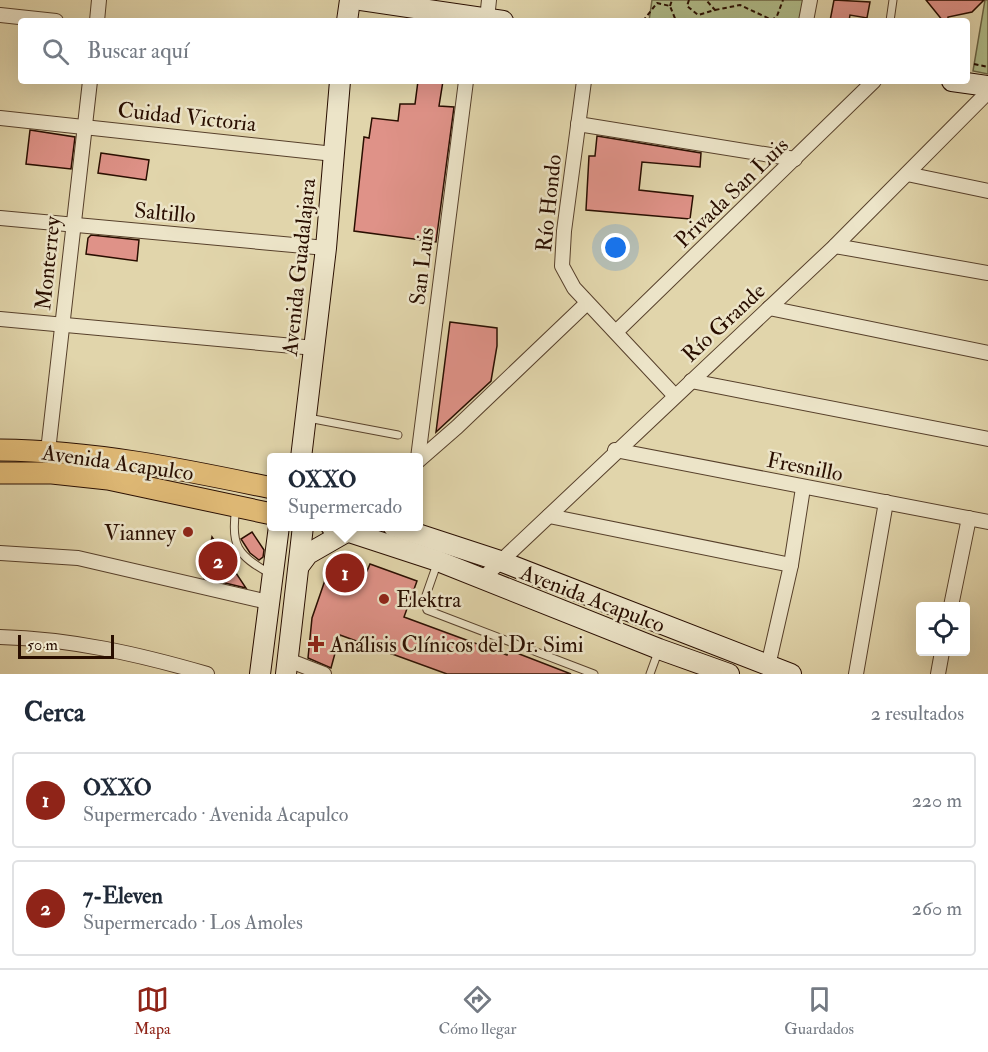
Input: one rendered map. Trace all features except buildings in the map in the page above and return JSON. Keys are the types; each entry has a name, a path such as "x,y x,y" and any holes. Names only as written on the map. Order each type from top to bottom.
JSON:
{"main road":[{"path":"347,18 350,0"},
{"path":"361,0 441,6 486,16"},
{"name":"Avenida Guadalajara","path":"302,453 326,248 340,84"},
{"path":"970,84 988,86"},
{"name":"Avenida Acapulco","path":"0,450 48,450 144,462 267,487"},
{"name":"Avenida Acapulco","path":"0,472 83,475 267,513"},
{"path":"260,674 278,531"},
{"path":"287,667 303,531"},
{"path":"300,566 308,554 337,531"},
{"name":"Avenida Acapulco","path":"346,531 438,561 724,673"},
{"name":"Avenida Acapulco","path":"414,531 500,561 791,674"}],"street":[{"path":"97,18 99,0"},
{"path":"807,18 810,0"},
{"path":"0,15 28,18"},
{"name":"Monterrey","path":"48,450 90,84"},
{"name":"San Luis","path":"419,453 466,84"},
{"name":"Río Hondo","path":"584,84 564,231 562,266 565,276 586,303 675,396"},
{"name":"Privada San Luis","path":"616,332 871,84"},
{"name":"Río Grande","path":"482,579 615,450 835,246 988,92"},
{"name":"Cuidad Victoria","path":"0,118 333,153"},
{"path":"578,124 795,159"},
{"path":"907,174 988,191"},
{"name":"Saltillo","path":"0,218 326,248"},
{"path":"835,246 988,273"},
{"path":"423,455 457,428 586,303"},
{"path":"769,308 988,353"},
{"path":"0,319 315,348"},
{"path":"691,381 988,439"},
{"name":"Fresnillo","path":"615,450 988,522"},
{"path":"768,666 791,565 803,488"},
{"path":"856,674 886,502"},
{"path":"549,516 791,565"},
{"path":"952,602 969,518"},
{"path":"0,553 78,558 268,602"},
{"path":"0,637 73,642 177,670 207,674"},
{"path":"938,674 941,656"},
{"path":"287,667 324,674"}],"lane":[{"path":"890,18 893,0"},
{"path":"306,418 398,435"},
{"path":"236,506 233,532 238,549 245,559 272,574"},
{"path":"438,561 424,601 428,610 594,674"},
{"path":"650,674 659,649"}],"path":[{"path":"672,0 670,6 675,18"},
{"path":"689,0 687,6 693,14 698,15 740,5 768,18"},
{"path":"706,0 715,10"},
{"path":"774,18 783,0"},
{"path":"645,18 657,2 670,6"},
{"path":"974,64 988,67"}],"green space":[{"path":"652,0 805,0 802,18 649,18"},
{"path":"985,0 988,0 988,74 973,71"}],"place":[{"name":"Vianney","path":"188,532"},
{"name":"7-Eleven","path":"218,561"},
{"name":"OXXO","path":"345,573"},
{"name":"Elektra","path":"384,599"},
{"name":"Análisis Clínicos del Dr. Simi","path":"316,644"}]}
